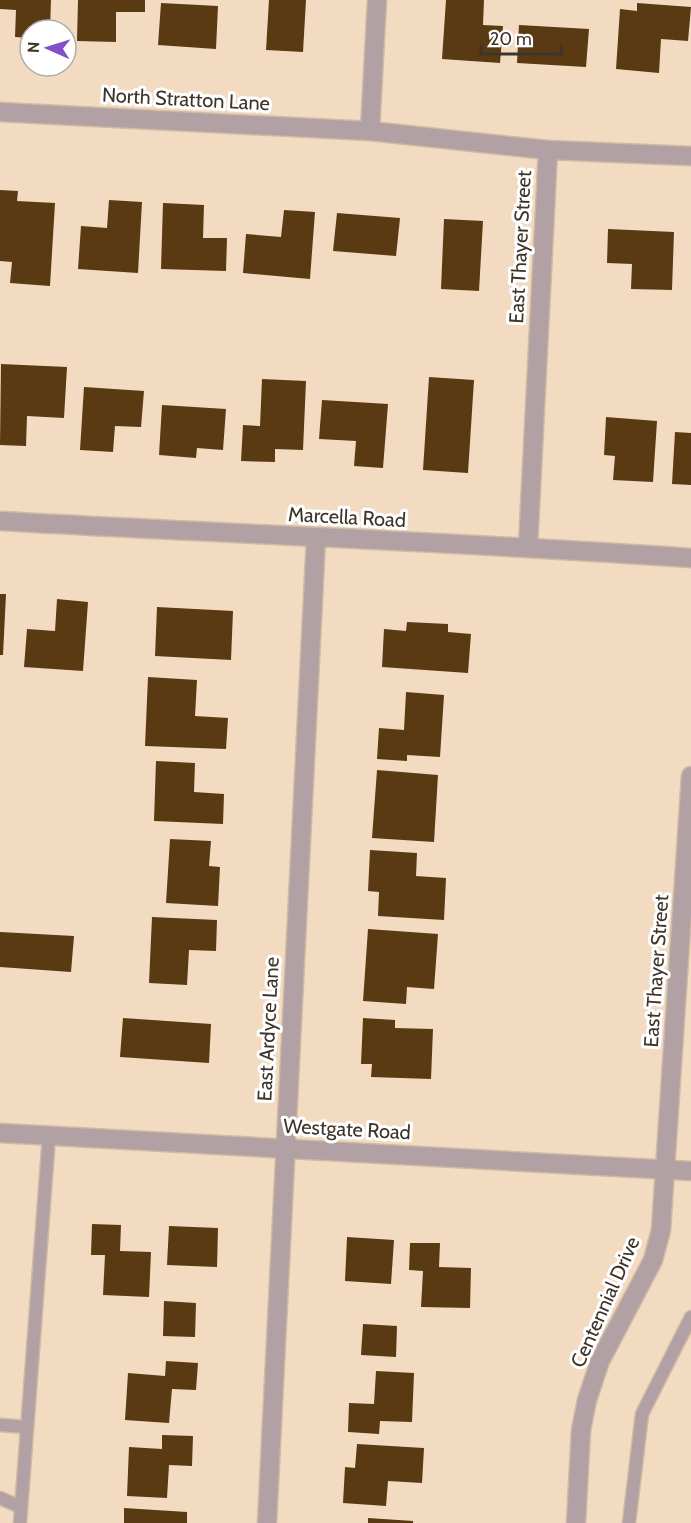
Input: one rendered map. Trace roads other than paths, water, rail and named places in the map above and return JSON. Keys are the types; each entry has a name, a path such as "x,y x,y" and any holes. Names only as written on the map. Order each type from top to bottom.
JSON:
{"street":[{"path":"370,131 377,0"},
{"name":"North Stratton Lane","path":"0,112 370,131"},
{"name":"East Thayer Street","path":"370,131 548,150 528,547"},
{"path":"548,150 691,156"},
{"name":"Marcella Road","path":"0,521 528,547 691,558"},
{"name":"East Ardyce Lane","path":"267,1523 315,538"},
{"name":"East Thayer Street","path":"665,1169 691,776"},
{"name":"Westgate Road","path":"0,1134 691,1171"},
{"name":"Centennial Drive","path":"576,1523 580,1430 587,1400 600,1361 653,1260 661,1230 665,1169"}],"lane":[{"path":"20,1523 49,1136"},
{"path":"629,1523 642,1414 691,1317"},
{"path":"0,1425 27,1427"},
{"path":"0,1498 21,1507"}]}
